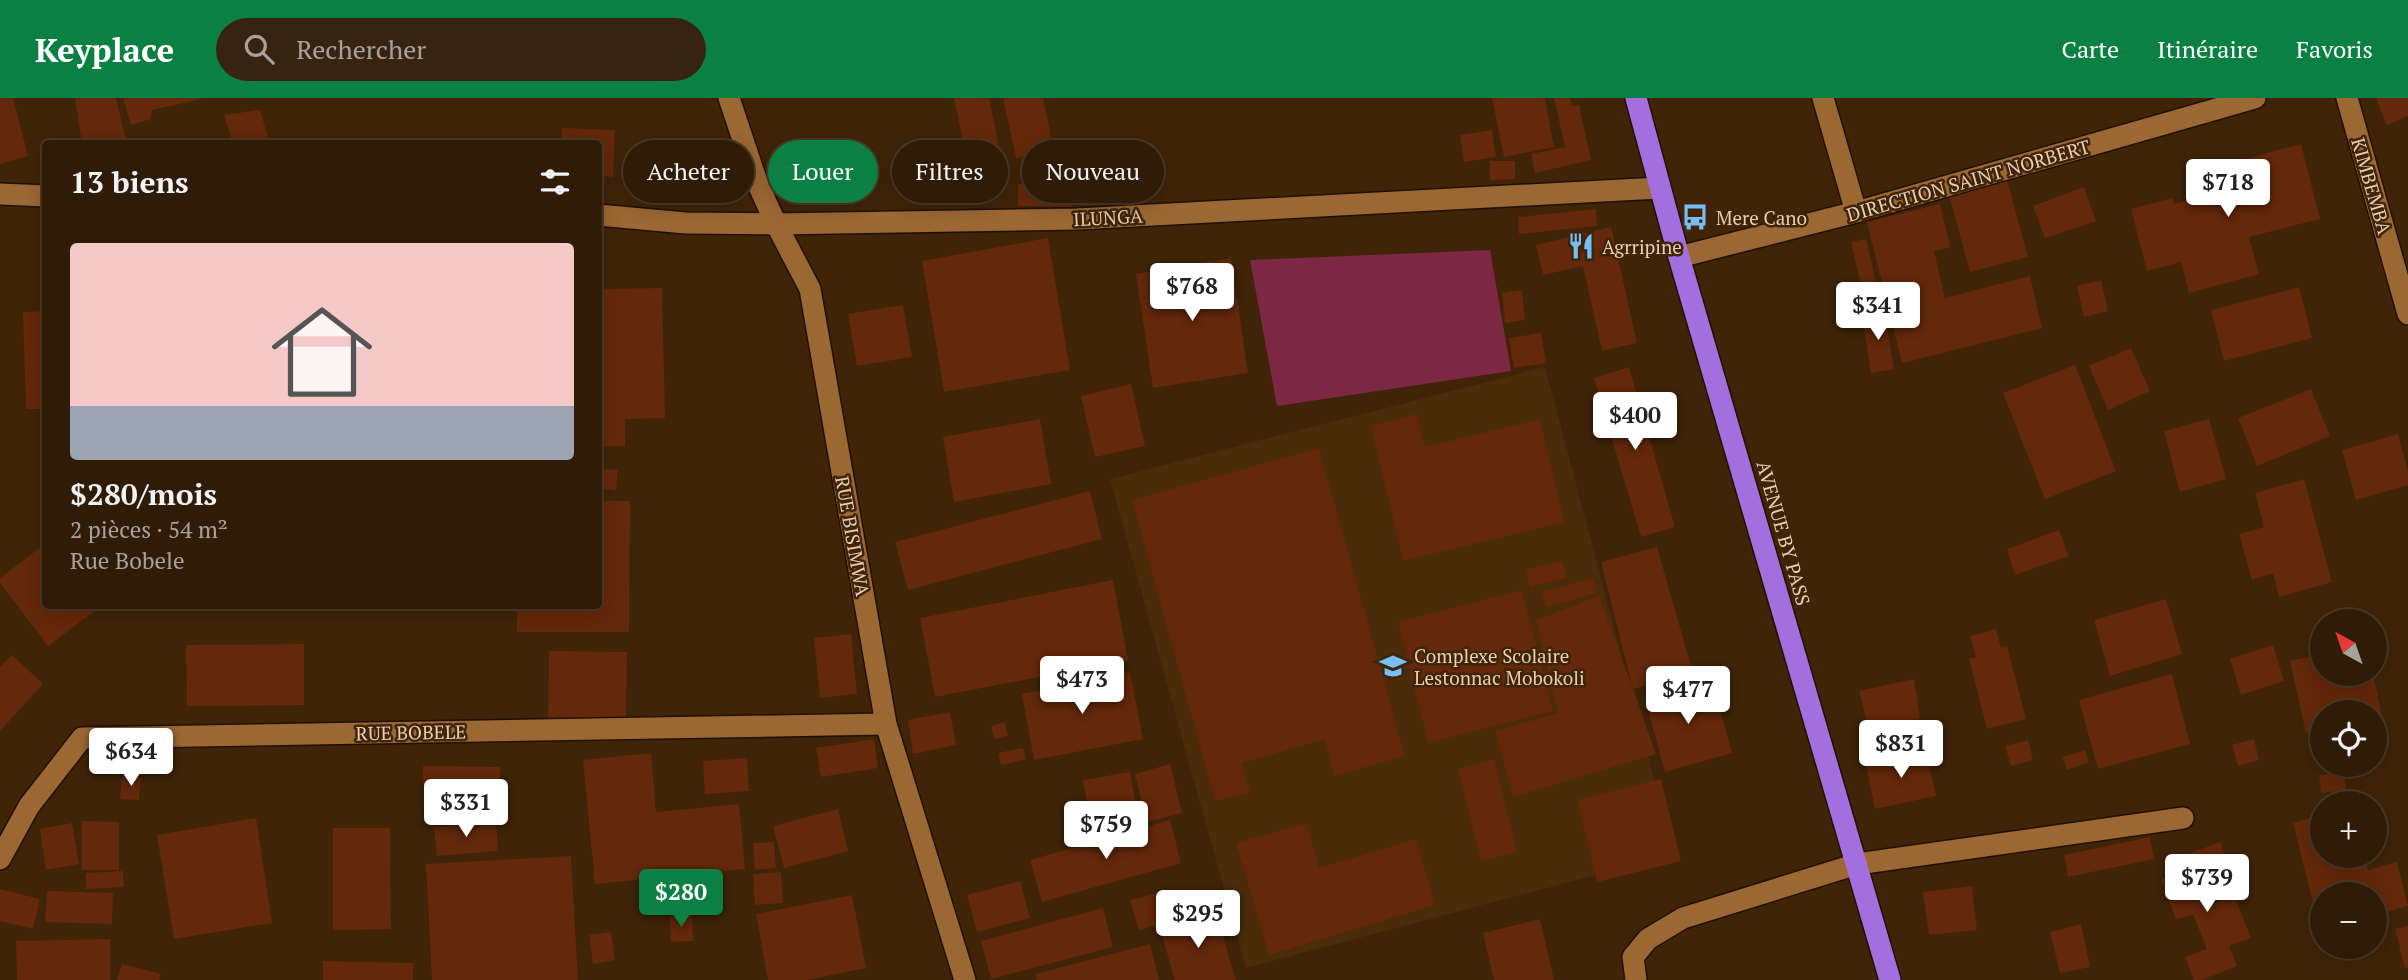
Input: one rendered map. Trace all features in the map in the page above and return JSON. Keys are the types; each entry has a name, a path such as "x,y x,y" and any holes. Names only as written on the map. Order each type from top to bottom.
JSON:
{"highway":[{"name":"AVENUE BY PASS","path":"1636,98 1659,188 1857,864 1885,979"}],"street":[{"name":"RUE BISIMWA","path":"729,98 757,182 810,289 886,724 965,980"},
{"path":"1823,98 1856,212"},
{"name":"DIRECTION SAINT NORBERT","path":"1679,257 1856,212 2255,98"},
{"name":"KIMBEMBA","path":"2347,98 2408,314"},
{"name":"ILUNGA","path":"602,215 686,223 776,224 1077,219 1659,188"},
{"path":"0,194 42,196"},
{"name":"RUE BOBELE","path":"0,859 29,806 82,738 886,724"},
{"path":"1636,980 1633,957 1648,939 1683,918 1857,864 2183,818"}],"shaded area":[{"path":"1490,250 1511,371 1277,406 1250,260"},
{"name":"Complexe Scolaire Lestonnac Mobokoli","path":"1545,367 1674,854 1246,968 1110,479"}],"building":[{"path":"0,98 13,98 28,156 0,164"},
{"path":"75,98 116,98 126,140 81,140"},
{"path":"123,98 201,99 152,110 151,119 131,125"},
{"path":"954,98 989,98 998,140 963,140"},
{"path":"1003,98 1043,98 1052,140 1022,140 1022,157 1016,158"},
{"path":"1492,98 1545,98 1554,147 1504,157"},
{"path":"1554,98 1570,98 1572,106 1579,105 1591,160 1535,173 1531,154 1565,147"},
{"path":"2376,98 2408,98 2408,116 2387,125"},
{"path":"260,110 269,140 232,140 224,115"},
{"path":"562,128 615,130 613,177 602,176 602,140 561,140"},
{"path":"1492,130 1496,157 1464,162 1460,135"},
{"path":"2301,144 2320,219 2249,237 2259,274 2189,293 2181,262 2147,271 2131,209 2173,198 2174,204 2221,192 2214,167"},
{"path":"1490,161 1515,161 1515,179 1490,180"},
{"path":"2007,180 2028,257 1970,272 1949,195"},
{"path":"1018,184 1022,184 1022,203 1072,203 1072,207 1018,206"},
{"path":"2084,187 2096,221 2045,238 2033,206"},
{"path":"1940,204 1950,247 1934,251 1945,298 2030,276 2042,328 1902,363 1867,222"},
{"path":"1596,209 1597,226 1519,234 1518,217"},
{"path":"1611,227 1637,343 1602,351 1583,266 1543,275 1536,245"},
{"path":"1048,238 1070,370 944,392 922,261"},
{"path":"1866,239 1880,299 1865,303 1851,242"},
{"path":"1231,258 1248,373 1153,388 1136,274"},
{"path":"2101,280 2108,311 2084,317 2077,286"},
{"path":"2299,287 2312,338 2224,361 2211,310"},
{"path":"662,288 665,418 625,419 625,446 602,447 602,289"},
{"path":"1522,290 1525,320 1505,323 1502,293"},
{"path":"903,305 912,357 857,366 848,314"},
{"path":"42,311 42,409 26,409 23,312"},
{"path":"1884,311 1894,369 1871,373 1862,315"},
{"path":"1541,333 1546,363 1514,368 1509,338"},
{"path":"2131,348 2150,391 2108,410 2089,366"},
{"path":"2075,365 2116,471 2045,499 2003,393"},
{"path":"1629,367 1675,527 1641,537 1594,378"},
{"path":"1131,384 1145,446 1095,457 1081,396"},
{"path":"2311,389 2330,436 2257,466 2238,418"},
{"path":"1417,414 1425,447 1540,419 1564,522 1403,561 1371,426"},
{"path":"1040,419 1051,484 954,502 943,437"},
{"path":"2209,419 2226,479 2180,492 2164,431"},
{"path":"2398,434 2408,471 2408,485 2356,500 2342,450"},
{"path":"1319,448 1405,756 1334,776 1325,739 1242,763 1250,792 1215,801 1132,500"},
{"path":"602,468 618,470 616,490 602,489"},
{"path":"2304,479 2332,582 2279,597 2273,573 2252,580 2239,534 2264,527 2255,493"},
{"path":"1090,491 1102,539 908,590 895,542"},
{"path":"602,501 630,501 629,632 517,632 517,609 602,609"},
{"path":"2059,530 2069,556 2015,575 2007,549"},
{"path":"42,546 42,609 97,609 48,646 0,583 0,578"},
{"path":"1657,547 1693,673 1633,689 1656,754 1513,797 1495,731 1558,713 1536,620 1599,596 1632,686 1601,562"},
{"path":"1562,561 1567,578 1530,587 1525,570"},
{"path":"1593,578 1597,593 1546,607 1542,592"},
{"path":"1113,580 1128,660 935,697 920,618"},
{"path":"1522,590 1553,711 1428,743 1398,622"},
{"path":"2166,599 2182,654 2110,676 2094,620"},
{"path":"1996,629 2001,648 2007,646 2026,719 1987,729 1969,659 1976,657 1970,636"},
{"path":"851,634 857,694 820,698 814,638"},
{"path":"304,644 304,705 187,706 186,645"},
{"path":"2273,645 2284,681 2241,695 2230,659"},
{"path":"549,651 627,652 626,719 548,718"},
{"path":"12,655 43,684 0,731 0,667"},
{"path":"2310,657 2310,686 2376,686 2379,700 2310,700 2310,732 2306,733 2290,661"},
{"path":"1130,672 1143,739 1034,760 1022,694"},
{"path":"2172,674 2190,744 2098,769 2079,700"},
{"path":"1914,679 1920,719 1870,732 1859,691"},
{"path":"1712,680 1732,753 1665,772 1645,698"},
{"path":"950,712 956,745 913,754 908,720"},
{"path":"1005,722 1008,736 994,739 991,726"},
{"path":"874,739 878,768 821,777 816,748"},
{"path":"2254,739 2259,760 2238,766 2232,745"},
{"path":"2028,740 2033,760 2011,766 2005,746"},
{"path":"1023,748 1026,759 1001,765 998,753"},
{"path":"2085,750 2089,762 2067,770 2062,757"},
{"path":"1927,752 1936,796 1875,809 1866,765"},
{"path":"651,753 656,812 739,804 745,869 595,884 583,760"},
{"path":"747,758 749,791 705,794 703,761"},
{"path":"1494,759 1517,852 1481,861 1458,769"},
{"path":"1170,764 1182,813 1147,822 1135,774"},
{"path":"423,766 500,767 500,815 424,818"},
{"path":"1130,772 1139,824 1092,832 1083,780"},
{"path":"122,777 141,777 139,800 120,799"},
{"path":"2319,777 2345,777 2346,790 2321,791"},
{"path":"1661,779 1681,861 1597,882 1577,800"},
{"path":"838,809 848,851 784,868 773,826"},
{"path":"256,818 272,923 174,939 157,835"},
{"path":"2310,818 2310,868 2368,870 2387,868 2387,865 2397,862 2408,906 2387,912 2387,882 2310,882 2310,890 2293,823"},
{"path":"1170,820 1181,863 1042,902 1030,860"},
{"path":"82,821 119,822 119,870 82,870"},
{"path":"496,822 498,851 437,856 434,827"},
{"path":"72,823 79,864 46,870 40,829"},
{"path":"1307,823 1319,868 1416,839 1435,905 1269,955 1236,843"},
{"path":"333,828 390,828 391,929 333,930"},
{"path":"2150,837 2154,859 2068,877 2064,855"},
{"path":"774,842 776,868 755,870 753,843"},
{"path":"2220,842 2227,859 2202,869 2215,903 2234,895 2251,938 2229,946 2237,966 2202,980 2194,980 2185,957 2207,949 2193,914 2176,920 2161,879 2195,866 2190,853"},
{"path":"571,856 578,980 432,980 426,864"},
{"path":"123,871 124,887 86,889 86,873"},
{"path":"781,872 783,903 755,905 753,874"},
{"path":"1020,881 1030,918 977,932 967,895"},
{"path":"1972,886 1977,930 1929,935 1923,892"},
{"path":"0,889 40,899 33,929 0,921"},
{"path":"1168,890 1175,921 1139,930 1130,900"},
{"path":"47,891 113,893 112,924 45,922"},
{"path":"852,895 866,968 807,980 768,980 756,914"},
{"path":"1103,908 1113,947 991,979 981,941"},
{"path":"1216,913 1236,980 1175,980 1160,929"},
{"path":"692,915 693,941 671,942 670,916"},
{"path":"1540,919 1554,980 1494,980 1483,933"},
{"path":"2081,924 2090,967 2060,973 2050,932"},
{"path":"2408,926 2408,967 2405,968 2395,929"},
{"path":"611,932 615,960 593,964 589,935"},
{"path":"110,939 110,980 17,980 16,941"},
{"path":"1150,944 1159,980 1037,980 1035,974"},
{"path":"323,961 413,963 413,980 323,980"},
{"path":"122,964 161,974 159,980 117,980"}],"place":[{"name":"Mere Cano","path":"1695,217"},
{"name":"Agrripine","path":"1581,246"},
{"name":"Complexe Scolaire Lestonnac Mobokoli","path":"1393,666"}]}
